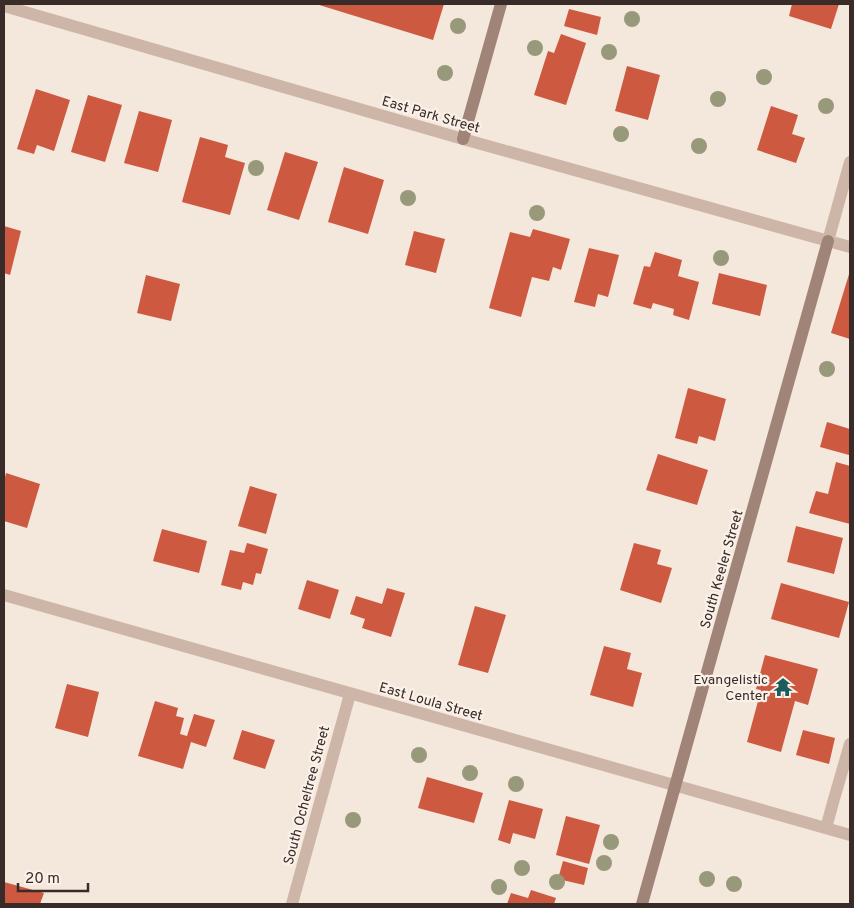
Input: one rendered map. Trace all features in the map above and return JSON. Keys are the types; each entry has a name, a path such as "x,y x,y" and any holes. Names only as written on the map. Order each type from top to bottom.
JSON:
{"street":[{"path":"463,139 501,4"},
{"name":"East Park Street","path":"4,6 463,139 850,247"},
{"path":"828,241 850,162"},
{"name":"South Keeler Street","path":"642,904 828,241"},
{"name":"East Loula Street","path":"4,595 850,835"},
{"name":"South Ocheltree Street","path":"292,904 350,694"},
{"path":"826,828 850,744"}],"building":[{"path":"316,4 444,4 433,40"},
{"path":"792,4 839,4 831,29 789,16"},
{"path":"569,9 601,17 597,35 564,26"},
{"path":"561,34 586,43 566,105 534,95 548,51 554,53"},
{"path":"627,66 660,75 648,120 615,111"},
{"path":"36,89 70,100 54,151 37,145 34,154 17,149"},
{"path":"88,95 122,105 105,162 71,152"},
{"path":"771,106 798,115 792,134 805,138 796,163 757,150"},
{"path":"139,111 172,120 158,172 124,163"},
{"path":"200,137 228,145 225,157 245,163 230,215 182,202"},
{"path":"285,152 318,162 299,220 267,210"},
{"path":"344,167 384,180 368,234 328,222"},
{"path":"4,226 21,231 10,275 4,273"},
{"path":"533,229 570,239 561,270 553,267 549,281 532,277 521,317 489,308 510,232 530,237"},
{"path":"414,231 445,239 436,273 405,265"},
{"path":"589,248 619,255 608,297 598,294 595,307 574,302"},
{"path":"655,252 682,260 678,276 699,282 689,320 673,315 674,309 653,303 651,309 633,304 644,266 650,267"},
{"path":"850,271 850,339 831,333"},
{"path":"719,273 767,285 760,316 712,304"},
{"path":"146,275 180,284 171,321 137,313"},
{"path":"688,388 726,399 715,441 699,436 697,444 675,438"},
{"path":"827,422 850,429 849,455 820,447"},
{"path":"658,454 708,470 697,505 646,490"},
{"path":"836,462 850,466 850,524 809,513 816,491 828,494"},
{"path":"6,473 40,484 27,528 4,521 4,482"},
{"path":"250,486 277,494 266,534 238,526"},
{"path":"796,526 843,538 834,574 787,562"},
{"path":"162,529 207,541 199,573 153,561"},
{"path":"247,543 268,549 261,574 256,573 253,585 243,582 241,590 221,585 230,550 244,553"},
{"path":"634,543 661,550 657,564 672,568 661,603 620,590"},
{"path":"307,580 339,590 330,619 298,609"},
{"path":"781,583 849,602 839,638 771,619"},
{"path":"387,588 405,593 391,637 362,628 365,619 350,614 356,596 382,604"},
{"path":"475,606 506,615 488,673 458,665"},
{"path":"604,646 631,653 627,669 642,673 633,707 590,695"},
{"path":"765,655 818,669 808,705 795,701 781,752 747,742 761,690 756,689"},
{"path":"67,684 99,692 88,737 55,728"},
{"path":"155,701 178,708 176,716 184,718 180,734 187,736 194,714 215,720 206,747 191,742 183,769 138,756"},
{"path":"242,730 275,740 265,769 233,759"},
{"path":"803,730 835,738 829,764 796,755"},
{"path":"427,777 483,793 474,823 418,808"},
{"path":"509,800 543,809 535,839 513,833 510,844 498,840"},
{"path":"566,816 600,825 589,864 556,855"},
{"path":"563,861 588,868 584,885 558,879"},
{"path":"4,882 44,893 40,904 4,904"},
{"path":"531,890 556,898 554,904 507,904 511,893 528,898"}],"place":[{"name":"Evangelistic Center","path":"783,687"}]}
